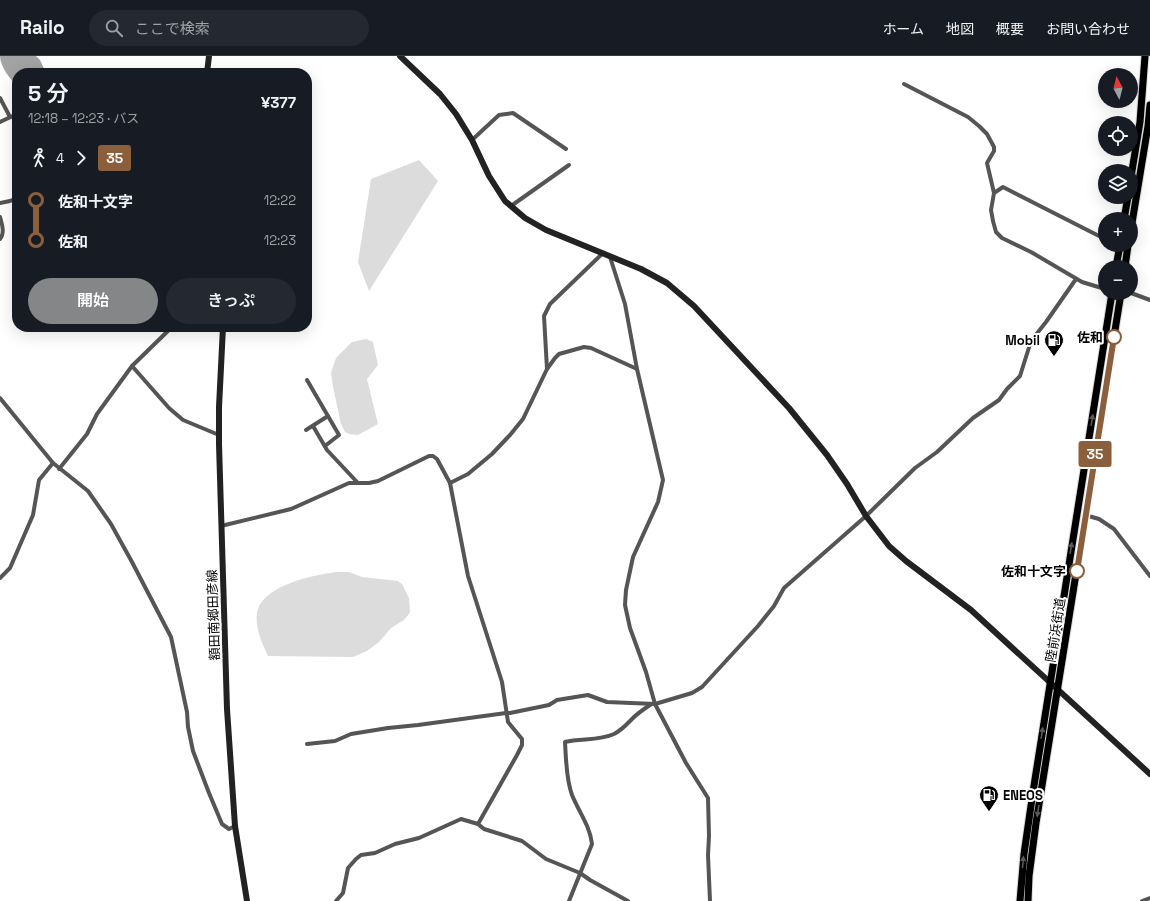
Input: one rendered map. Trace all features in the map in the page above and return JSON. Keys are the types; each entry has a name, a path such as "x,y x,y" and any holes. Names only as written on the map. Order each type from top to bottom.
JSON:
{"highway":[{"path":"1133,164 1140,122 1145,56"},
{"path":"1134,212 1149,126 1150,105"},
{"name":"陸前浜街道","path":"1020,901 1026,839 1111,300"},
{"name":"陸前浜街道","path":"1028,901 1029,876 1036,823 1120,300"}],"street":[{"path":"208,68 209,56"},
{"path":"400,56 440,94 456,114 472,140 489,176 505,201 525,218 546,230 641,269 667,283 694,306 789,408 827,455 847,484 866,516 889,546 906,561 971,610 1150,774"},
{"path":"904,84 968,117 987,134 994,147 994,151 987,163 994,193 991,210 996,232 1002,238 1031,252 1076,279 1098,287"},
{"path":"0,98 10,117 0,122"},
{"path":"472,140 499,115 513,113 566,149"},
{"path":"1140,122 1149,126"},
{"path":"511,206 569,165"},
{"path":"994,193 1003,187 1098,235"},
{"path":"0,203 12,201"},
{"path":"0,217 3,227 2,237 0,239"},
{"path":"547,369 544,316 550,304 603,253"},
{"path":"610,257 625,304 637,369 663,480 658,502 633,557 626,590 625,605 630,628 646,672 655,704 686,763 708,798 710,836 708,855 710,901"},
{"path":"307,744 335,741 352,734 388,728 510,713 549,705 557,700 588,695 607,702 655,704 692,693 702,687 758,626 774,606 784,588 866,516 915,468 936,452 973,418 999,400 1007,388 1020,376 1031,341 1076,279"},
{"path":"1138,296 1150,300"},
{"path":"59,469 87,434 97,414 132,366 167,332"},
{"name":"額田南郷田彦線","path":"223,332 219,407 226,703 234,826 247,901"},
{"path":"450,483 468,474 492,454 510,435 523,419 547,369 560,354 584,347 591,348 637,369"},
{"path":"132,366 169,408 183,420 220,435"},
{"path":"307,380 339,435 325,446"},
{"path":"0,398 53,463 88,490 111,524 171,637 188,712 188,727 193,750 222,824 228,829 234,826"},
{"path":"306,430 328,416"},
{"path":"313,426 325,446 357,482"},
{"path":"221,526 291,508 349,483 368,483 378,481 424,458 433,456 437,458 450,483 468,576 502,682 508,722 522,739 522,745 517,755 478,824"},
{"path":"0,578 10,568 33,515 39,480 53,463"},
{"path":"1085,515 1099,519 1114,529 1150,576"},
{"path":"569,901 592,844 591,834 572,793 567,771 565,742 594,739 613,735 623,729 633,718 650,704"},
{"path":"336,901 342,893 348,868 361,855 375,854 395,844 419,838 461,819 478,824 484,829 522,841 546,859 580,873 628,901"},
{"path":"1142,901 1150,898"}],"shaded area":[{"path":"0,56 36,56 40,60 44,68 12,68 12,80 0,60"},
{"path":"419,160 438,181 369,291 358,262 371,179"},
{"path":"366,339 373,342 378,365 367,379 378,424 358,435 349,434 345,432 341,424 331,373 336,358 352,342"},
{"path":"336,572 349,572 362,577 398,581 402,584 409,598 409,614 404,620 391,628 379,642 367,651 353,657 268,656 257,627 258,609 263,601 270,594 291,583"}],"bus line":[{"name":"35","path":"1077,571 1114,337"}],"place":[{"name":"佐和","path":"1114,337"},
{"name":"Mobil","path":"1054,357"},
{"name":"佐和十文字","path":"1077,571"},
{"name":"ENEOS","path":"989,812"}]}
